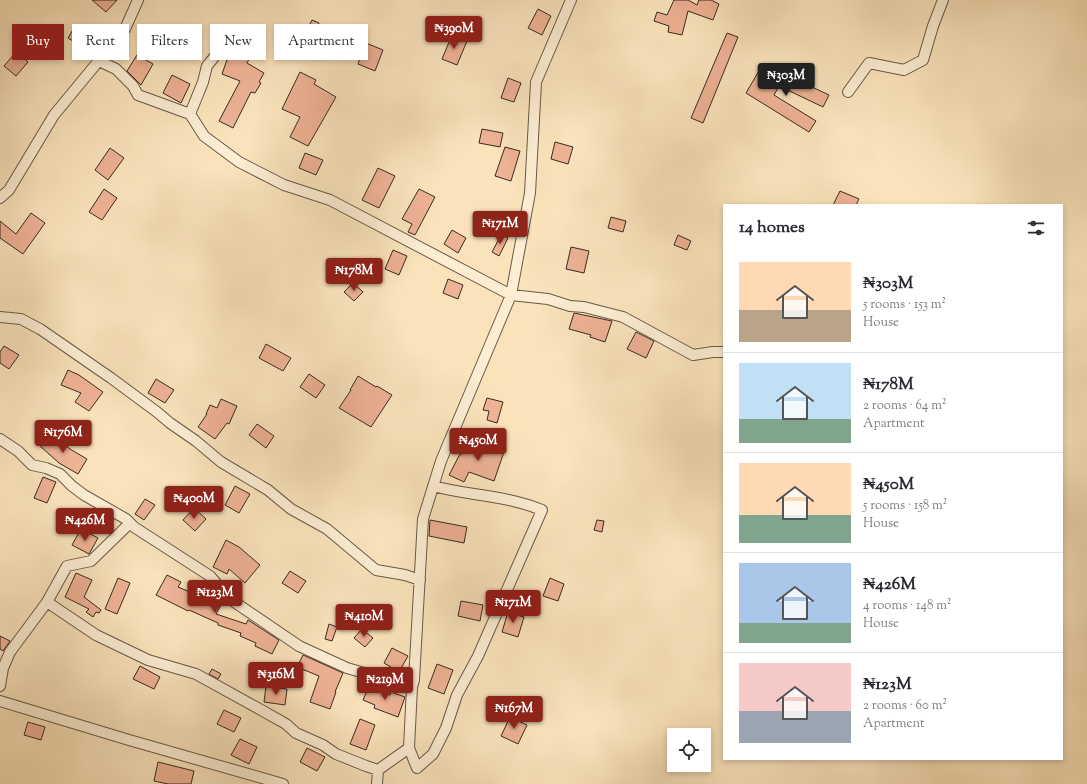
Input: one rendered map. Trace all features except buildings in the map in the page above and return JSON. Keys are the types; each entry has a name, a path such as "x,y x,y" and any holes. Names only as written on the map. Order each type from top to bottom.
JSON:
{"street":[{"path":"0,198 9,190 54,115 125,29 138,0"},
{"path":"433,486 453,491 507,499 542,510 478,656 457,695 446,728 433,754 417,768 409,748 420,580 422,519 441,461 511,295 530,193 536,82 571,0"},
{"path":"848,92 869,63 904,70 923,60 933,26 943,0"},
{"path":"190,114 203,82 207,66 212,60"},
{"path":"99,61 116,70 132,86 138,96 190,114 204,136 239,162 284,185 330,200 511,295 548,299 570,306 584,307 623,317 693,355 723,352"},
{"path":"0,317 21,319 62,343 196,441 221,462 268,490 291,510 327,529 376,570 406,575 420,580"},
{"path":"0,439 18,451 32,465 46,468 60,474 84,495 126,519 134,527 210,576 230,599 299,646 347,668 412,687"},
{"path":"0,686 2,668 10,652 48,602 67,566 91,562 130,523"},
{"path":"48,602 96,635 148,660 196,674 280,720 296,733 336,754 378,770"},
{"path":"0,701 283,784"},
{"path":"378,770 409,748"},
{"path":"377,784 378,770"}]}
